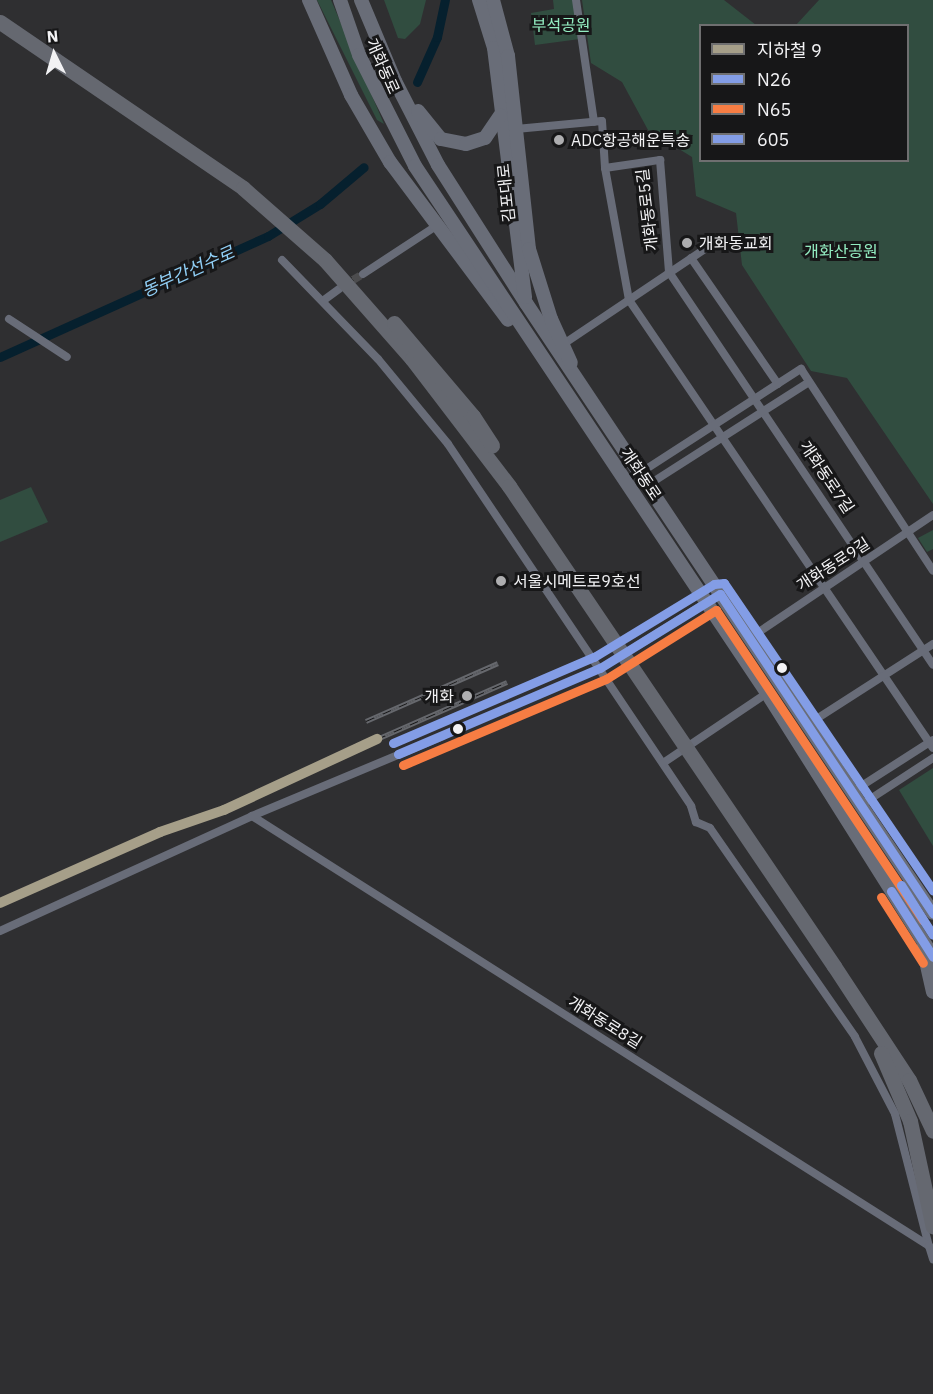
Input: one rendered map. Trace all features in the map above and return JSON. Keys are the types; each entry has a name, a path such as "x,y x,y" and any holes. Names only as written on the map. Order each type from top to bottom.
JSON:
{"highway":[{"path":"0,12 246,186 328,258 423,355 473,416 644,679 882,1023 918,1078 933,1112"},
{"path":"0,22 246,186"},
{"path":"699,759 909,1080 933,1131"},
{"path":"834,966 899,1088 933,1227"}],"main road":[{"path":"309,0 351,94 390,162 493,302 539,354"},
{"name":"개화동로","path":"340,0 359,56 415,166 767,693 933,957"},
{"name":"개화동로","path":"361,0 395,81 438,165 526,303 690,545 720,594 933,914"},
{"name":"김포대로","path":"488,2 500,116 526,303 539,354"},
{"name":"김포대로","path":"488,2 508,57 530,249 551,319 565,343 575,376"},
{"path":"395,81 432,129 454,143 466,144 485,138 500,116"},
{"path":"662,534 671,534 685,550 690,545"},
{"path":"920,937 933,992"}],"street":[{"name":"개화동로5길","path":"576,0 594,122 602,121 605,168 628,300"},
{"path":"516,129 594,122"},
{"name":"개화동로5길","path":"605,168 660,160 669,272"},
{"path":"363,274 436,226"},
{"name":"개화동로5길","path":"565,343 714,243"},
{"path":"691,258 778,384"},
{"path":"282,260 324,300 448,444 663,763 691,806 696,822 710,828 855,1037 895,1114 933,1259"},
{"name":"개화동로7길","path":"669,272 865,560 933,665"},
{"path":"324,300 339,289"},
{"path":"628,300 716,424 932,743 852,792"},
{"path":"13,321 67,357"},
{"path":"644,479 716,424 801,369 933,571"},
{"path":"644,479 724,436 809,381"},
{"name":"개화동로9길","path":"750,638 933,515"},
{"path":"637,646 720,594"},
{"path":"807,725 933,644"},
{"path":"663,763 767,693"},
{"path":"0,931 252,816 443,736"},
{"path":"861,805 933,758"},
{"name":"개화동로8길","path":"252,816 929,1246"}],"green space":[{"path":"317,0 331,0 384,124 377,120"},
{"path":"384,0 426,0 420,24 405,39 398,38"},
{"name":"부석공원","path":"553,0 574,0 580,39 535,45 531,13 554,9"},
{"name":"개화산공원","path":"582,0 724,0 755,24 699,24 699,162 909,162 909,24 797,24 819,0 933,0 933,504 847,378 811,371 742,265 736,213 696,196 692,157 648,130 622,82 591,63"},
{"path":"31,487 48,522 0,542 0,500"},
{"path":"933,530 933,549 927,552 918,538"},
{"path":"933,768 933,846 899,790"}],"waterway":[{"name":"동부간선수로","path":"417,82 437,37 445,0"},
{"name":"동부간선수로","path":"0,357 268,236 320,204 364,167"}],"tunnel":[{"path":"343,286 363,274"}],"railway":[{"path":"366,721 498,663"},
{"path":"377,739 507,682"}],"metro line":[{"name":"9","path":"0,903 160,832 224,810 377,739"}],"transit line":[{"name":"605","path":"393,743 594,657 714,584 724,583 933,891"},
{"name":"N26","path":"398,754 600,668 720,594 933,913"},
{"name":"N65","path":"403,765 606,679 716,610 923,920"},
{"name":"605","path":"901,885 933,935"},
{"name":"N26","path":"891,891 933,957"},
{"name":"N65","path":"881,897 923,963"}],"place":[{"name":"ADC항공해운특송","path":"559,140"},
{"name":"개화동교회","path":"687,243"},
{"name":"서울시메트로9호선","path":"501,581"},
{"name":"개화","path":"467,696"}]}
